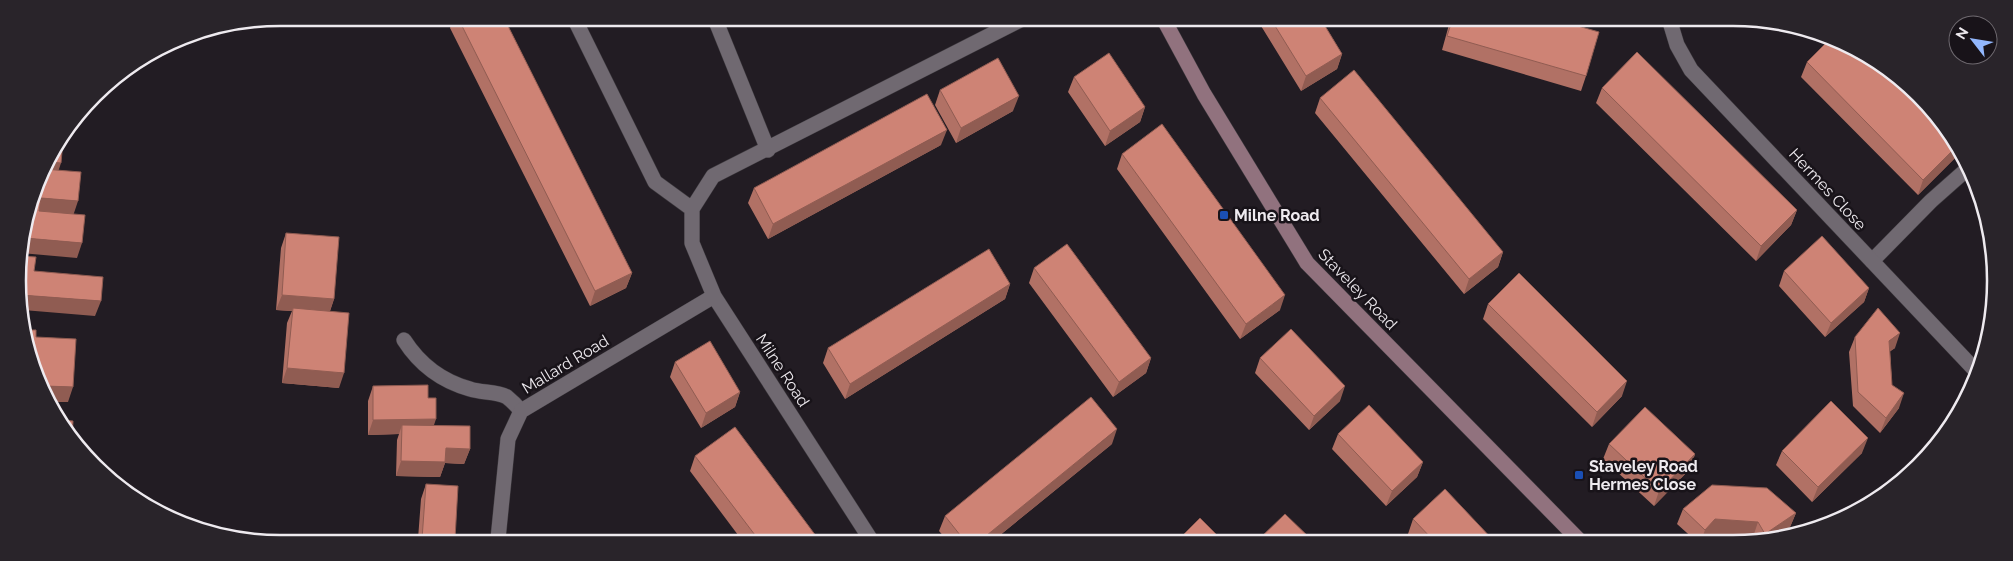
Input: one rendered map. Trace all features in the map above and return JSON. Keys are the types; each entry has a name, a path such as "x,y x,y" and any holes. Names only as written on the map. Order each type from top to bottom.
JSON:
{"street":[{"path":"578,26 655,182 692,209 713,176 768,150 1008,26"},
{"path":"718,26 768,150"},
{"name":"Staveley Road","path":"1167,26 1204,94 1307,263 1574,535"},
{"name":"Hermes Close","path":"1671,26 1677,45 1691,70 1971,366"},
{"path":"1872,261 1931,201 1963,173"},
{"name":"Milne Road","path":"692,209 692,243 714,296 868,535"},
{"name":"Mallard Road","path":"498,535 508,439 521,411 714,296"},
{"path":"404,340 412,352 432,372 459,386 506,396 521,411"}],"building":[{"path":"462,26 508,26 632,273 595,291"},
{"path":"1275,26 1325,26 1342,54 1306,76"},
{"path":"1450,26 1578,26 1599,32 1586,76 1447,36"},
{"path":"1825,44 1860,60 1900,89 1924,113 1952,151 1923,180 1807,62"},
{"path":"1637,52 1797,210 1761,246 1602,88"},
{"path":"1109,53 1145,107 1110,131 1074,77"},
{"path":"998,58 1019,96 961,128 940,90"},
{"path":"1354,70 1503,252 1469,279 1320,98"},
{"path":"927,94 947,130 773,224 754,188"},
{"path":"1162,124 1285,295 1246,324 1122,154"},
{"path":"62,150 61,163 55,163"},
{"path":"51,170 81,172 78,201 41,198 39,211 85,215 82,243 30,238 40,199"},
{"path":"286,233 339,237 334,299 282,295"},
{"path":"1822,236 1869,288 1831,323 1784,271"},
{"path":"1067,244 1151,358 1119,382 1034,268"},
{"path":"989,249 1010,284 850,384 828,348"},
{"path":"27,256 36,257 34,271 103,277 101,301 27,295"},
{"path":"1519,273 1627,381 1597,412 1488,304"},
{"path":"293,308 349,313 344,373 287,368"},
{"path":"1878,308 1900,333 1889,341 1892,385 1904,393 1886,418 1858,392 1855,337"},
{"path":"1291,329 1345,386 1314,416 1260,358"},
{"path":"31,330 36,330 36,337 76,339 73,387 49,386"},
{"path":"710,341 740,392 706,413 675,362"},
{"path":"428,385 428,398 436,398 436,419 373,420 373,386"},
{"path":"1091,397 1117,429 987,535 960,535 945,516"},
{"path":"1831,401 1868,438 1818,487 1782,451"},
{"path":"1369,405 1423,462 1392,491 1338,434"},
{"path":"1645,407 1695,454 1659,491 1609,444"},
{"path":"402,425 470,426 470,449 446,448 445,462 401,461"},
{"path":"735,427 815,535 755,535 695,456"},
{"path":"426,484 458,486 455,535 422,535"},
{"path":"1712,485 1767,488 1796,513 1764,533 1758,522 1715,519 1705,530 1683,509"},
{"path":"1445,489 1488,535 1428,535 1413,519"},
{"path":"1285,514 1307,535 1263,535"},
{"path":"1200,518 1217,535 1183,535"}],"place":[{"name":"Milne Road","path":"1224,215"},
{"name":"Staveley Road Hermes Close","path":"1579,475"}]}
